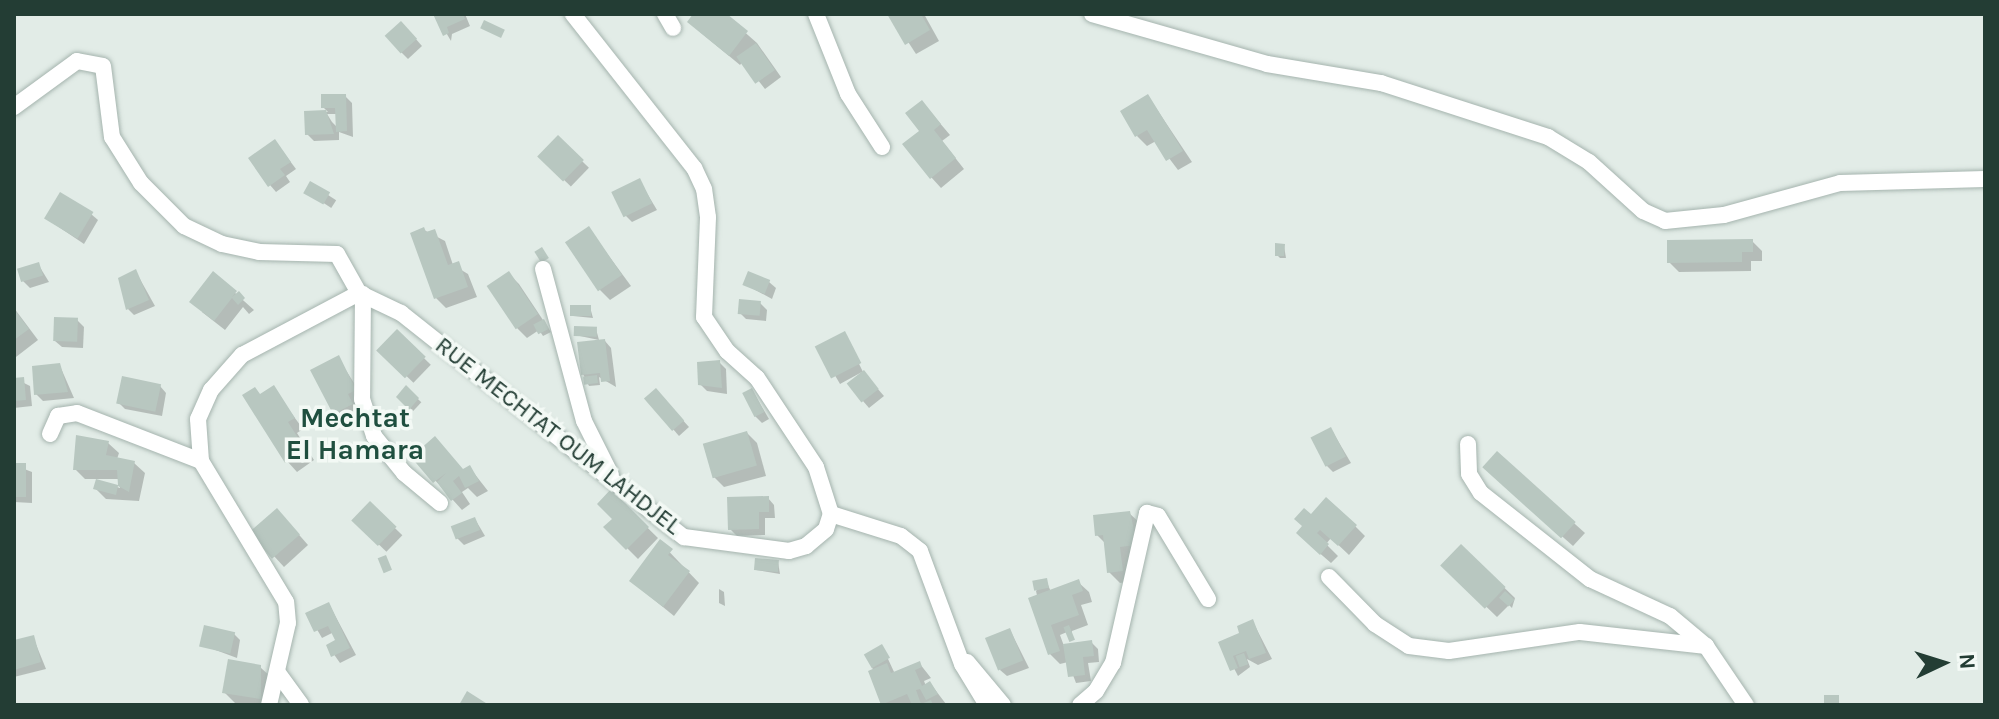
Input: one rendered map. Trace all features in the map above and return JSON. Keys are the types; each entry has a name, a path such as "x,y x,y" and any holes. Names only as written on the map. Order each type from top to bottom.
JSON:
{"street":[{"path":"573,14 694,168 704,189 708,217 704,317 727,351 757,378 816,467 831,514 913,542 932,575 953,640 975,691 987,705"},
{"path":"816,14 848,94 882,147"},
{"path":"1092,14 1267,64 1381,83 1548,137 1589,162 1643,211 1665,221 1724,215 1840,183 1985,179"},
{"path":"14,107 77,61 103,66 112,137 141,183 184,226 222,244 259,252 337,254 361,293 362,399 374,436 404,473 440,503"},
{"path":"543,269 584,421 614,481"},
{"path":"269,705 278,673 286,602 201,461 198,419 211,390 242,355 361,293"},
{"name":"RUE MECHTAT OUM LAHDJEL","path":"361,293 401,313 614,481 665,526 714,545 789,551 816,540 831,514"},
{"path":"50,434 58,416 77,413 201,461"},
{"path":"1468,444 1469,474 1481,493 1590,579 1670,616 1706,646 1746,705"},
{"path":"1080,705 1113,663 1147,513 1158,516 1208,599"},
{"path":"1329,577 1375,624 1409,646 1449,651 1580,632 1706,646"},
{"path":"953,640 1003,705"},
{"path":"278,673 301,705"}],"building":[{"path":"433,14 463,14 465,19 447,27 449,33 443,36"},
{"path":"693,14 727,14 748,31 729,56 687,22"},
{"path":"887,14 921,14 930,30 905,45"},
{"path":"484,20 505,30 501,38 480,28"},
{"path":"401,21 417,39 401,54 385,36"},
{"path":"756,43 775,70 755,84 736,57"},
{"path":"321,94 346,94 347,131 336,132 335,108 321,108"},
{"path":"1148,94 1183,151 1166,161 1147,130 1135,137 1120,111"},
{"path":"922,100 941,124 934,130 956,158 930,179 902,144 919,131 905,113"},
{"path":"326,110 334,134 305,135 304,111"},
{"path":"558,135 584,160 563,182 537,157"},
{"path":"275,139 291,162 280,169 285,175 268,187 248,158"},
{"path":"640,178 652,203 624,217 611,192"},
{"path":"310,181 330,192 323,204 303,193"},
{"path":"60,192 93,212 77,239 44,219"},
{"path":"589,226 622,275 598,291 565,242"},
{"path":"424,227 426,232 435,229 448,265 459,261 468,287 434,299 410,233"},
{"path":"1753,239 1753,252 1742,252 1742,262 1667,263 1667,240"},
{"path":"1275,243 1285,244 1284,256 1275,256"},
{"path":"542,247 549,258 541,263 534,252"},
{"path":"39,262 43,275 21,282 17,269"},
{"path":"136,269 149,300 126,310 118,278"},
{"path":"213,271 237,291 232,297 239,291 245,298 238,305 232,298 214,321 189,302"},
{"path":"509,271 538,314 516,329 487,286"},
{"path":"748,271 770,280 765,294 742,285"},
{"path":"739,299 761,301 760,316 738,314"},
{"path":"570,305 591,305 591,316 570,316"},
{"path":"14,309 29,329 14,340"},
{"path":"54,317 78,318 77,342 53,341"},
{"path":"544,319 549,329 538,334 533,324"},
{"path":"574,326 597,327 597,337 574,336"},
{"path":"397,329 426,357 405,378 376,351"},
{"path":"845,331 861,363 831,379 815,346"},
{"path":"605,339 610,381 601,382 600,373 581,375 577,342"},
{"path":"339,355 356,390 348,394 353,404 333,414 310,370"},
{"path":"720,360 722,388 698,385 697,362"},
{"path":"60,363 68,392 34,395 32,366"},
{"path":"864,370 879,389 861,402 847,384"},
{"path":"597,375 598,383 584,385 583,377"},
{"path":"122,376 161,384 155,412 116,403"},
{"path":"24,377 26,400 14,401 14,378"},
{"path":"274,385 295,418 288,422 305,449 285,463 242,395 255,387 260,394"},
{"path":"406,385 419,398 409,410 396,397"},
{"path":"656,388 684,420 672,431 644,398"},
{"path":"752,388 764,412 754,417 742,393"},
{"path":"1331,427 1346,456 1325,467 1311,437"},
{"path":"747,431 757,466 713,478 703,444"},
{"path":"76,435 109,441 106,455 135,461 129,492 118,486 116,495 93,489 96,479 118,485 117,470 73,470"},
{"path":"435,436 463,469 470,465 479,481 465,488 459,476 453,481 462,493 451,501 437,482 446,473 433,483 411,457"},
{"path":"1497,451 1576,522 1561,538 1482,467"},
{"path":"14,463 26,463 26,497 14,497"},
{"path":"611,489 649,527 626,550 603,527 612,519 597,504"},
{"path":"769,496 769,512 759,512 759,529 728,530 727,497"},
{"path":"1326,497 1357,525 1338,546 1320,530 1317,533 1329,544 1320,555 1296,533 1302,526 1294,519 1304,508 1311,514"},
{"path":"370,501 397,527 378,546 351,520"},
{"path":"277,508 300,534 272,559 249,532"},
{"path":"1130,511 1137,545 1120,547 1123,571 1107,573 1103,535 1095,536 1093,515"},
{"path":"475,517 480,530 456,539 451,526"},
{"path":"660,539 673,549 668,555 690,571 663,607 629,581"},
{"path":"1461,544 1506,587 1485,609 1440,566"},
{"path":"386,555 392,570 384,573 378,558"},
{"path":"755,558 779,560 778,572 754,570"},
{"path":"1047,578 1049,588 1034,591 1032,581"},
{"path":"1079,579 1083,591 1072,595 1079,615 1051,625 1060,651 1048,655 1028,598"},
{"path":"1505,591 1515,600 1509,606 1499,598"},
{"path":"329,602 350,648 331,657 326,645 335,640 328,626 314,632 305,613"},
{"path":"1253,619 1266,653 1249,659 1246,651 1233,656 1238,668 1230,671 1218,642 1239,633 1237,626"},
{"path":"204,625 235,632 230,654 199,646"},
{"path":"1069,625 1075,640 1069,642 1063,627"},
{"path":"1010,628 1023,660 998,671 985,638"},
{"path":"34,635 41,662 14,670 14,640"},
{"path":"1092,640 1094,656 1083,657 1085,675 1068,677 1063,644"},
{"path":"882,644 890,658 872,668 864,654"},
{"path":"1244,653 1248,664 1240,667 1236,656"},
{"path":"228,659 261,665 261,699 222,693"},
{"path":"920,661 922,667 915,670 922,686 930,681 938,694 926,700 920,689 916,690 921,704 931,700 933,705 912,705 907,694 881,705 868,671 887,663 891,673"},
{"path":"467,691 489,705 459,705"},
{"path":"1824,695 1839,695 1839,705 1824,705"}],"district":[{"name":"Mechtat El Hamara","path":"355,434"}]}
